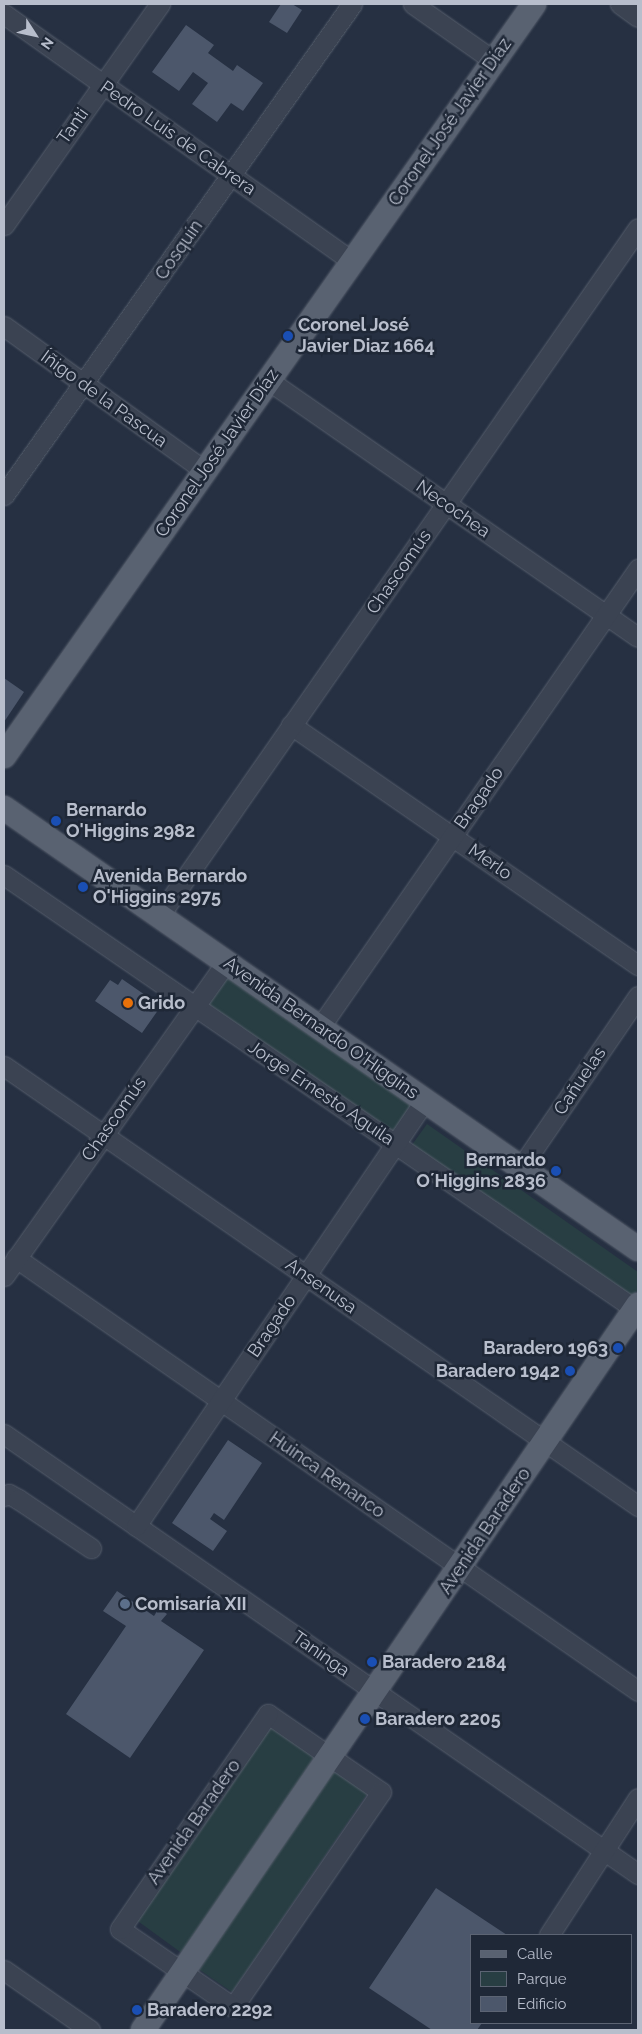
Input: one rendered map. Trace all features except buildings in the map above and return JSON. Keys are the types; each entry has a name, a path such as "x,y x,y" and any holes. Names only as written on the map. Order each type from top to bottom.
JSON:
{"main road":[{"name":"Coronel José Javier Díaz","path":"4,756 534,4"},
{"name":"Avenida Bernardo O'Higgins","path":"4,808 638,1249"},
{"name":"Avenida Baradero","path":"143,2030 637,1308"}],"street":[{"name":"Tanti","path":"4,225 160,4"},
{"name":"Cosquín","path":"4,495 352,4"},
{"path":"413,4 494,61"},
{"path":"620,4 638,17"},
{"name":"Pedro Luis de Cabrera","path":"4,14 352,261"},
{"name":"Chascomús","path":"159,916 638,228"},
{"name":"Íñigo de la Pascua","path":"4,326 83,385 205,471"},
{"name":"Necochea","path":"268,380 638,637"},
{"name":"Bragado","path":"320,1027 638,569"},
{"name":"Merlo","path":"292,725 638,965"},
{"name":"Jorge Ernesto Aguila","path":"4,875 637,1308"},
{"name":"Chascomús","path":"4,1276 226,962"},
{"name":"Cañuelas","path":"521,1167 638,996"},
{"name":"Ansenusa","path":"4,1066 638,1506"},
{"name":"Bragado","path":"136,1526 425,1100"},
{"name":"Huinca Renanco","path":"16,1258 638,1691"},
{"name":"Taninga","path":"6,1441 136,1526 638,1874"},
{"path":"4,1496 9,1494 18,1498 90,1548"},
{"name":"Avenida Baradero","path":"268,1714 381,1792 233,2007 183,1972 120,1929 268,1714"},
{"path":"550,1934 638,1798"},
{"path":"4,1970 90,2030"}],"green space":[{"path":"224,971 415,1107 395,1136 202,1003"},
{"path":"427,1124 638,1272 638,1289 629,1303 409,1149"},
{"path":"272,1726 320,1760 183,1954 135,1919"},
{"path":"333,1767 369,1791 232,1992 197,1968"}],"place":[{"name":"Coronel José Javier Diaz 1664","path":"288,336"},
{"name":"Bernardo O'Higgins 2982","path":"56,821"},
{"name":"Avenida Bernardo O'Higgins 2975","path":"83,887"},
{"name":"Grido","path":"128,1003"},
{"name":"Bernardo O´Higgins 2836","path":"556,1171"},
{"name":"Baradero 1963","path":"618,1348"},
{"name":"Baradero 1942","path":"570,1371"},
{"name":"Comisaría XII","path":"125,1604"},
{"name":"Baradero 2184","path":"372,1662"},
{"name":"Baradero 2205","path":"365,1719"},
{"name":"Baradero 2292","path":"137,2010"}]}
